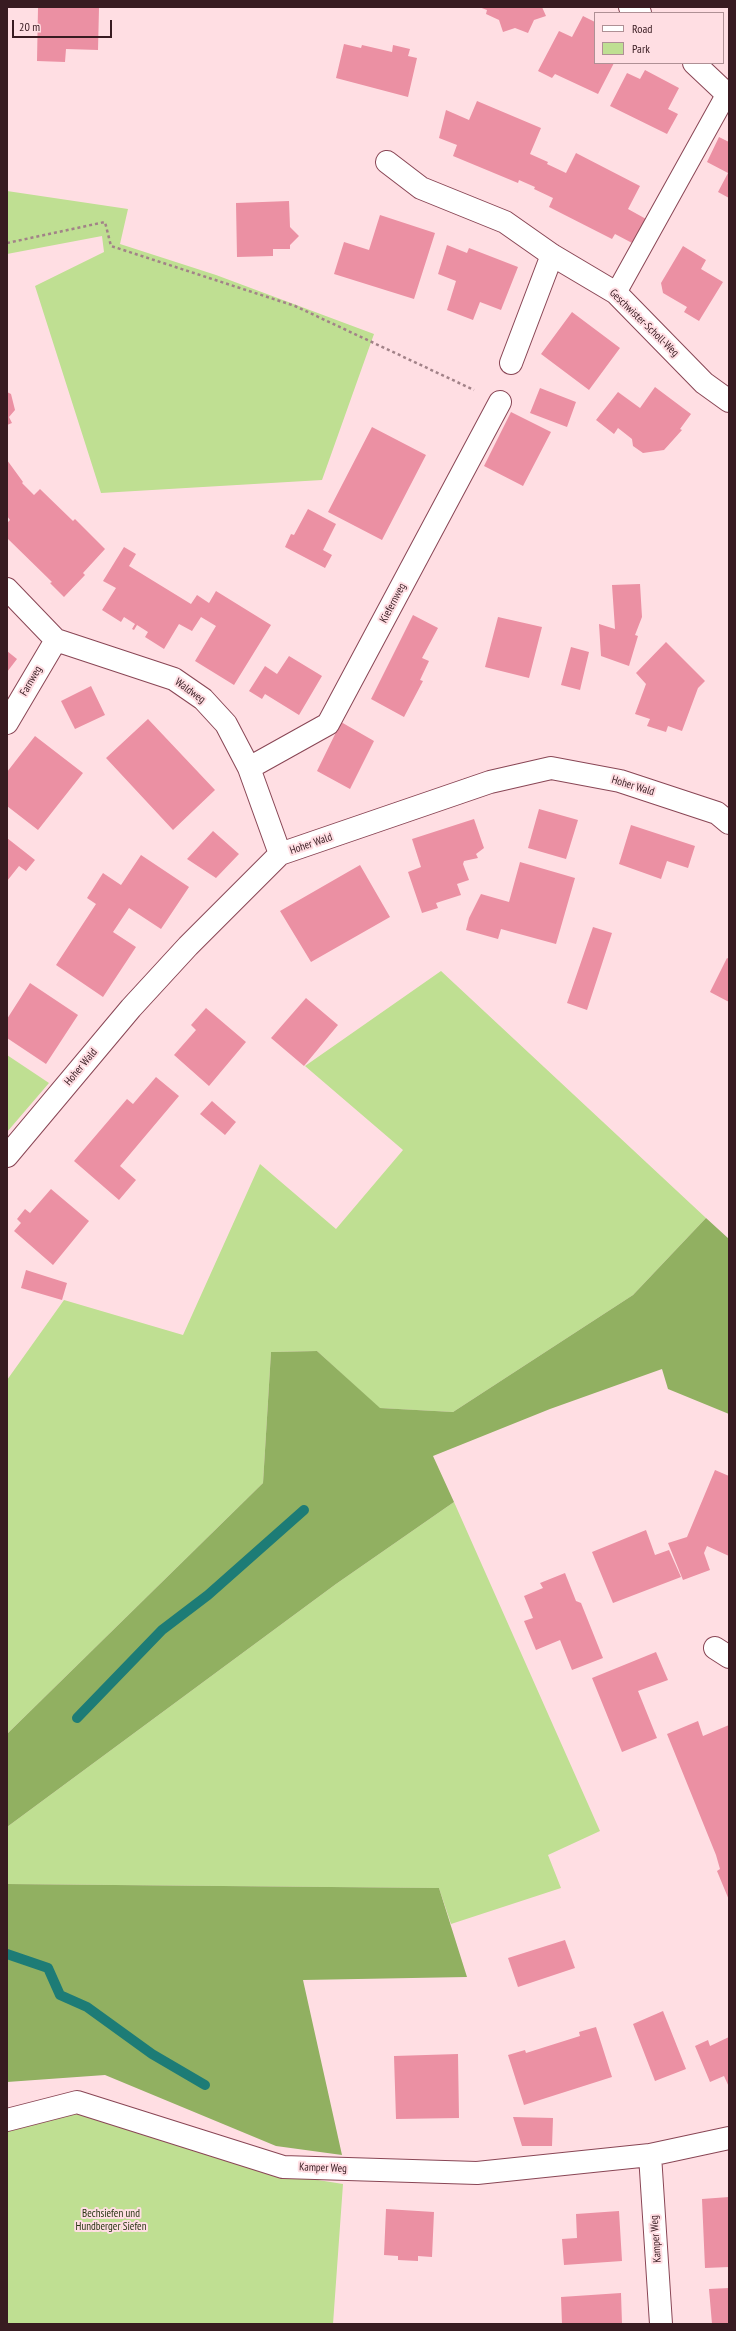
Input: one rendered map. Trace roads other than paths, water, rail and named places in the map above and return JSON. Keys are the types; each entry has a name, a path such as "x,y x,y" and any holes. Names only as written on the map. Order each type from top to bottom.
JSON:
{"street":[{"path":"695,64 727,96"},
{"name":"Geschwister-Scholl-Weg","path":"387,162 421,188 505,222 552,255 616,293 704,382 729,401"},
{"path":"511,363 552,255"},
{"name":"Kiefernweg","path":"249,768 328,724 500,402"},
{"name":"Waldweg","path":"7,589 56,640 174,679 203,699 226,724 249,768 280,854"},
{"name":"Farnweg","path":"7,723 56,640"},
{"name":"Hoher Wald","path":"7,1156 131,1008 188,946 280,854 490,782 551,768 620,781 717,813 729,823"},
{"name":"Kamper Weg","path":"7,2120 78,2102 283,2167 477,2173 650,2155 729,2138"},
{"name":"Kamper Weg","path":"650,2155 661,2324"}],"lane":[{"path":"616,293 727,96"}],"waterway":[{"path":"77,1718 162,1630 208,1595 304,1510"},
{"path":"7,1954 48,1968 60,1995 87,2007 152,2054 205,2085"}],"park label":[{"name":"Bechsiefen und Hundberger Siefen","path":"111,2220"}]}
